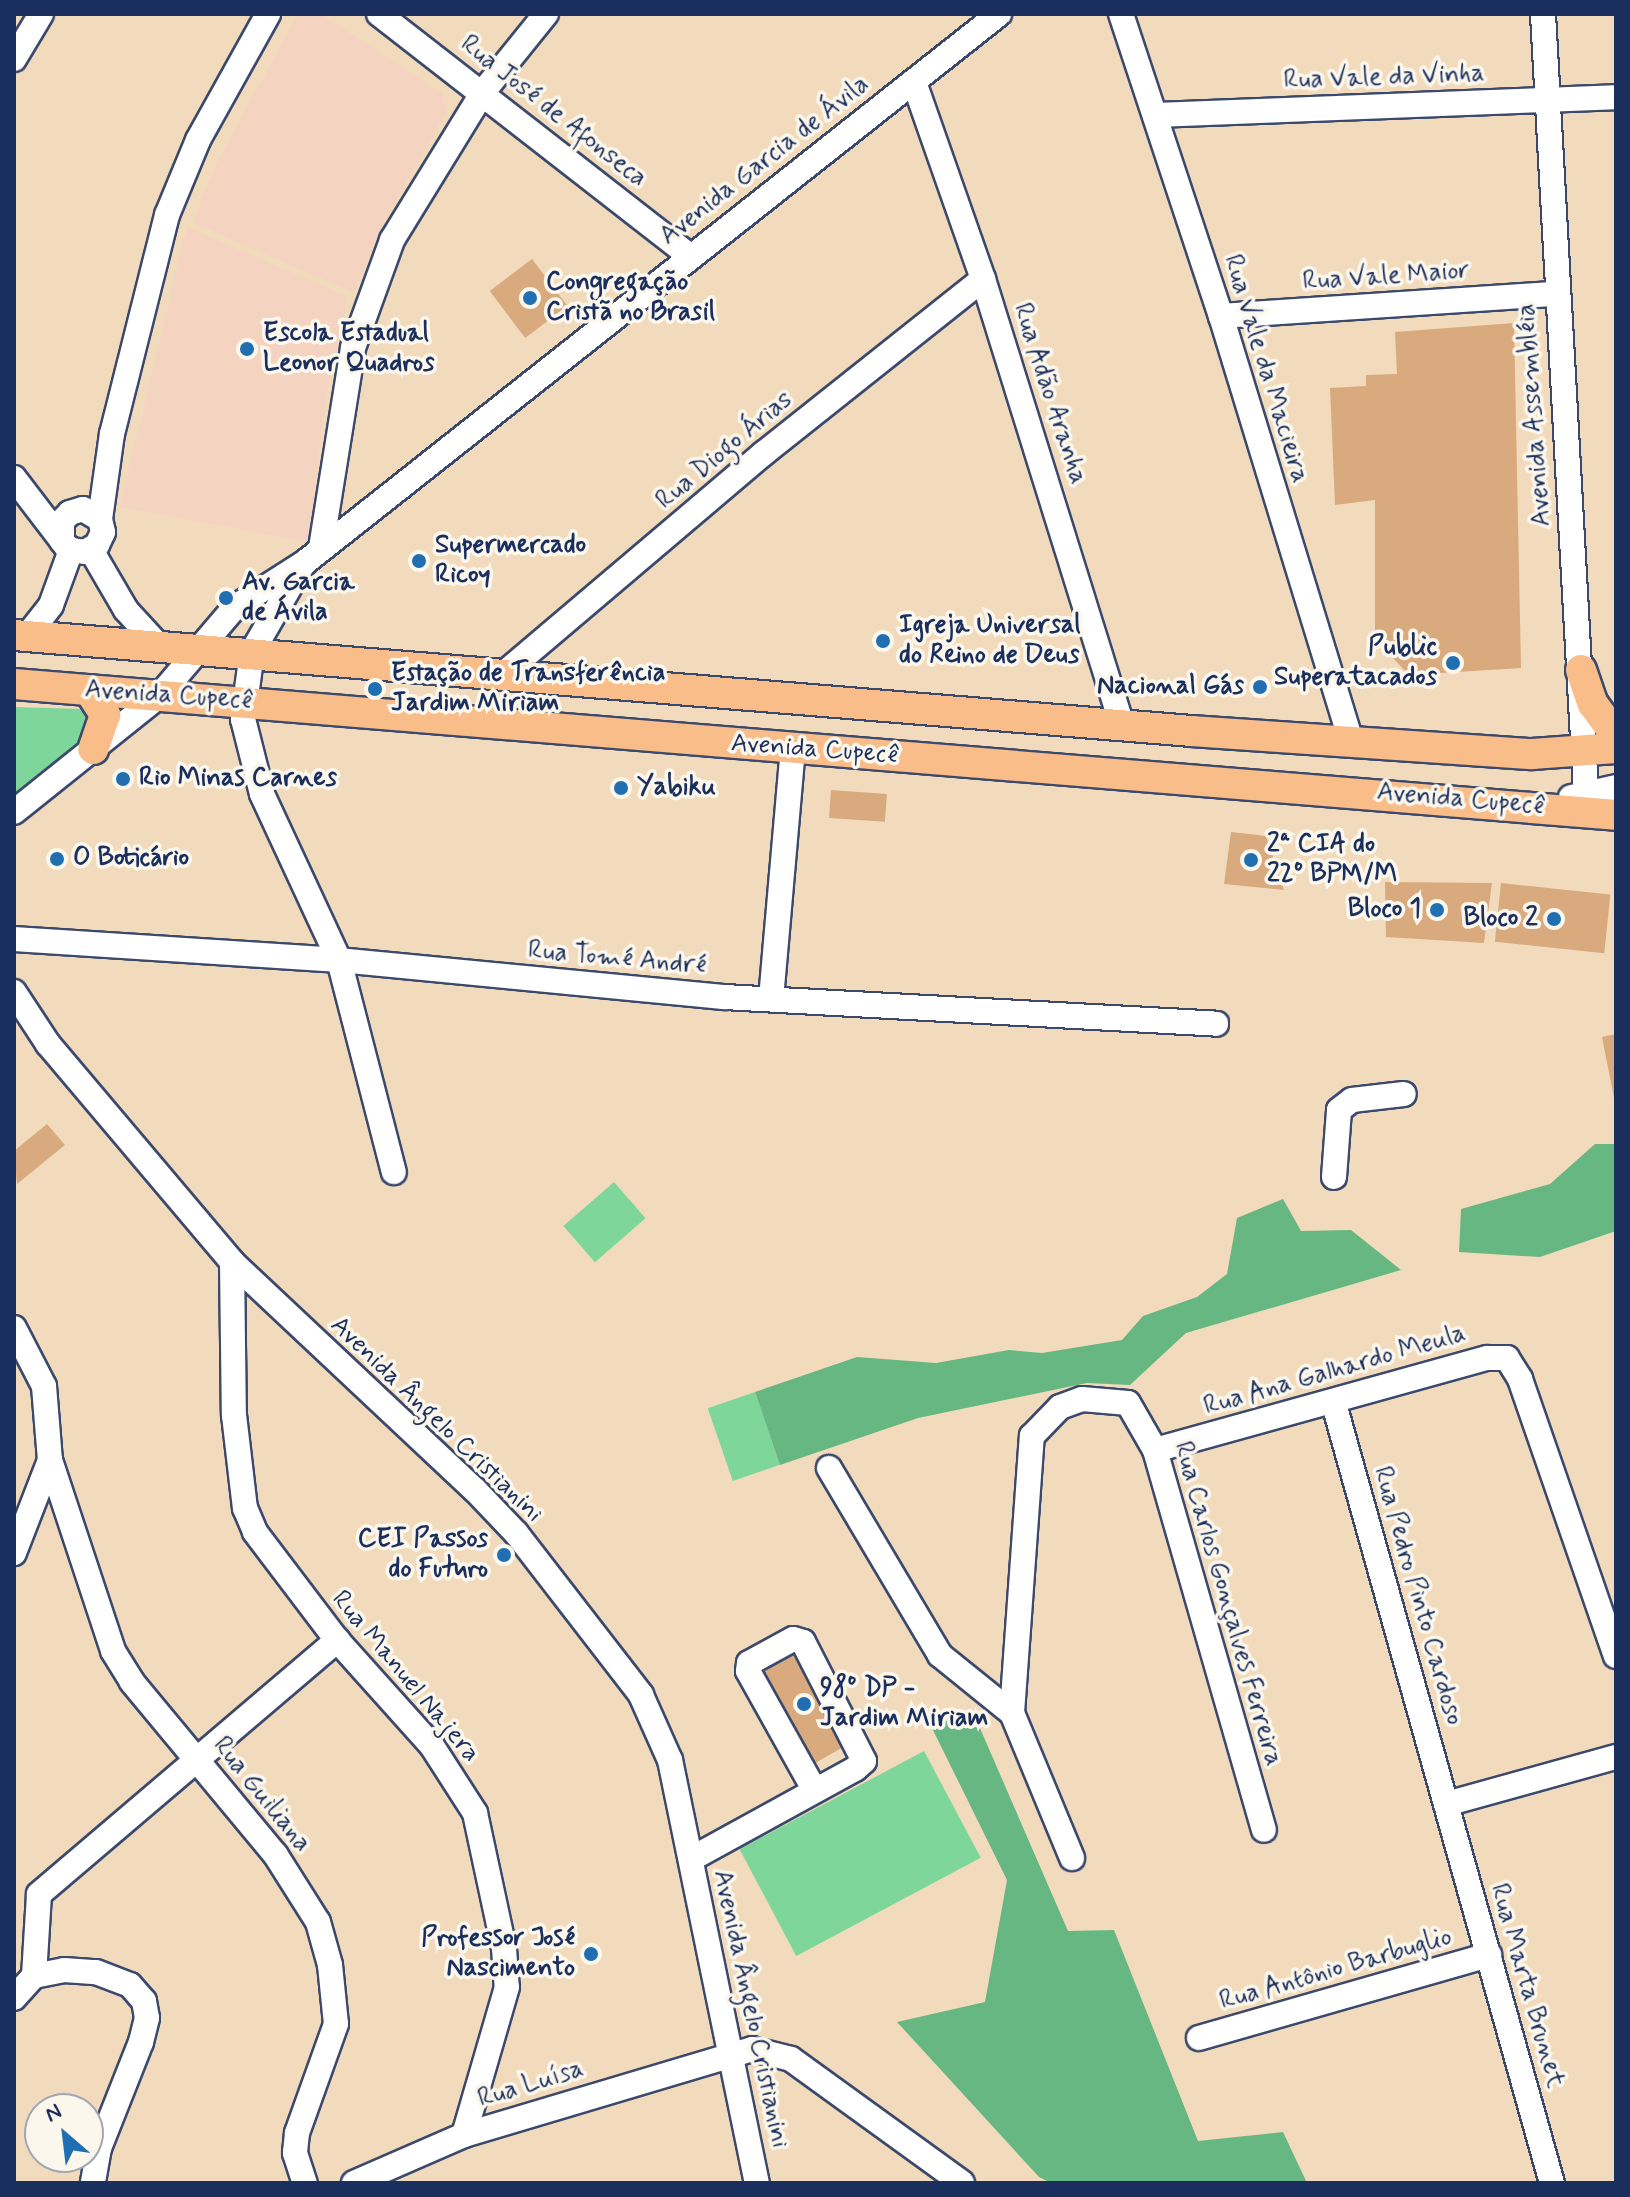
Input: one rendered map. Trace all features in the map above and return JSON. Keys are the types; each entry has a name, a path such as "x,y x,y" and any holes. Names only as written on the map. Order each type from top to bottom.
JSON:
{"main road":[{"name":"Avenida Cupecê","path":"21,636 507,671 1122,726 1532,754 1616,748"},
{"path":"1581,670 1593,704 1616,736"},
{"name":"Avenida Cupecê","path":"14,684 793,750 1542,807 1596,806"},
{"path":"89,690 105,715 93,749"}],"street":[{"path":"14,59 41,14"},
{"path":"82,514 112,434 167,215 198,140 268,14"},
{"name":"Rua José de Afonseca","path":"379,14 690,256"},
{"path":"312,555 353,348 392,240 483,92 546,14"},
{"name":"Avenida Garcia de Ávila","path":"14,812 160,695 235,607 312,555 999,14"},
{"name":"Rua Vale da Macieira","path":"1121,14 1221,316 1351,741"},
{"name":"Avenida Assembléia","path":"1543,14 1555,294 1585,752 1596,806"},
{"name":"Rua Adão Aranha","path":"914,82 983,279 1122,726"},
{"name":"Rua Vale da Vinha","path":"1155,115 1616,97"},
{"name":"Rua Diogo Árias","path":"507,671 763,454 983,279"},
{"name":"Rua Vale Maior","path":"1221,316 1555,294"},
{"path":"14,479 82,514 103,532 75,547 51,605 21,636"},
{"path":"14,479 159,646"},
{"path":"75,547 62,521 82,514"},
{"name":"Avenida Garcia de Ávila","path":"312,555 262,626 252,652 242,702 249,753 262,794 339,960 394,1172"},
{"path":"771,999 793,750"},
{"path":"1585,752 1616,775"},
{"path":"1596,806 1616,787"},
{"name":"Rua Tomé André","path":"14,939 339,960 771,999 1216,1024"},
{"name":"Avenida Ângelo Cristianini","path":"14,992 48,1044 232,1262 475,1490 619,1662 658,1726 691,1859 757,2183"},
{"path":"1334,1177 1339,1110 1352,1100 1404,1094"},
{"name":"Rua Manuel Najera","path":"232,1262 231,1362 245,1508 268,1553 337,1640 432,1746 475,1813 504,1948 507,1987 464,2135"},
{"path":"14,1328 44,1386 50,1460 14,1553"},
{"name":"Rua Ana Galhardo Meula","path":"1155,1450 1334,1404 1487,1358 1507,1358 1520,1379 1605,1581"},
{"name":"Rua Carlos Gonçalves Ferreira","path":"1012,1713 1032,1436 1060,1407 1105,1398 1128,1403 1155,1450 1264,1830"},
{"name":"Rua Pedro Pinto Cardoso","path":"1334,1404 1446,1804"},
{"name":"Rua Guiliana","path":"50,1460 113,1651 196,1760 295,1881 318,1922 330,1965 336,2024 332,2046 296,2143 305,2183"},
{"path":"829,1468 940,1655 1012,1713 1072,1858"},
{"path":"1605,1581 1616,1656"},
{"path":"691,1859 815,1791 855,1769 865,1757 803,1642 793,1639 749,1663 748,1671 815,1791"},
{"path":"34,1976 39,1894 337,1640"},
{"path":"1446,1804 1616,1757"},
{"name":"Rua Marta Brunet","path":"1446,1804 1552,2183"},
{"name":"Rua Antônio Barbuglio","path":"1199,2038 1489,1955"},
{"path":"14,1998 34,1976 64,1970 96,1972 130,1985 144,2001 147,2018 141,2042 99,2148 93,2183"},
{"name":"Rua Luísa","path":"354,2183 464,2135 752,2049 791,2059 962,2183"}],"shaded area":[{"path":"298,14 321,14 442,94 446,113 383,223 354,293 193,222 216,164"},
{"name":"Escola Estadual Leonor Quadros","path":"187,227 348,297 325,401 308,542 120,507"}],"green space":[{"path":"14,707 82,709 92,718 91,734 14,794"},
{"path":"1595,1144 1616,1144 1616,1231 1540,1257 1459,1252 1461,1209 1550,1184"},
{"path":"614,1182 645,1218 595,1262 563,1226"},
{"path":"1283,1199 1301,1231 1351,1230 1401,1270 1186,1333 1130,1385 1087,1383 918,1418 780,1465 755,1392 857,1357 936,1363 1009,1350 1042,1353 1122,1340 1143,1316 1197,1297 1227,1274 1237,1218"},
{"path":"755,1392 780,1465 733,1481 708,1408"},
{"path":"976,1719 1068,1931 1114,1930 1198,2141 1283,2132 1307,2183 1051,2183 1039,2177 897,2022 985,2002 1007,1880 929,1722"},
{"path":"924,1751 981,1858 796,1956 739,1849"}],"building":[{"name":"Congregação Cristã no Brasil","path":"532,259 568,306 525,338 490,291"},
{"path":"1514,323 1521,668 1409,675 1375,639 1375,500 1335,505 1330,388 1366,386 1366,375 1397,374 1395,332"},
{"path":"831,790 887,794 885,822 829,818"},
{"name":"2ª CIA do 22º BPM/M","path":"1231,832 1266,836 1284,890 1224,884"},
{"name":"Bloco 1","path":"1385,882 1492,883 1484,943 1386,937"},
{"name":"Bloco 2","path":"1501,883 1610,894 1604,953 1495,942"},
{"path":"1616,1034 1616,1103 1615,1103 1602,1037"},
{"path":"47,1124 65,1145 17,1184 14,1151"},
{"name":"98º DP - Jardim Miriam","path":"794,1645 851,1743 816,1763 759,1665"}],"place":[{"name":"Congregação Cristã no Brasil","path":"530,298"},
{"name":"Escola Estadual Leonor Quadros","path":"247,349"},
{"name":"Supermercado Ricoy","path":"419,561"},
{"name":"Av. Garcia de Ávila","path":"226,598"},
{"name":"Igreja Universal do Reino de Deus","path":"883,641"},
{"name":"Public Superatacados","path":"1453,663"},
{"name":"Nacional Gás","path":"1260,687"},
{"name":"Estação de Transferência Jardim Miriam","path":"375,689"},
{"name":"Rio Minas Carnes","path":"123,779"},
{"name":"Yabiku","path":"621,788"},
{"name":"O Boticário","path":"57,859"},
{"name":"2ª CIA do 22º BPM/M","path":"1251,860"},
{"name":"Bloco 1","path":"1437,910"},
{"name":"Bloco 2","path":"1554,919"},
{"name":"CEI Passos do Futuro","path":"504,1555"},
{"name":"98º DP - Jardim Miriam","path":"804,1704"},
{"name":"Professor José Nascimento","path":"591,1954"}]}
